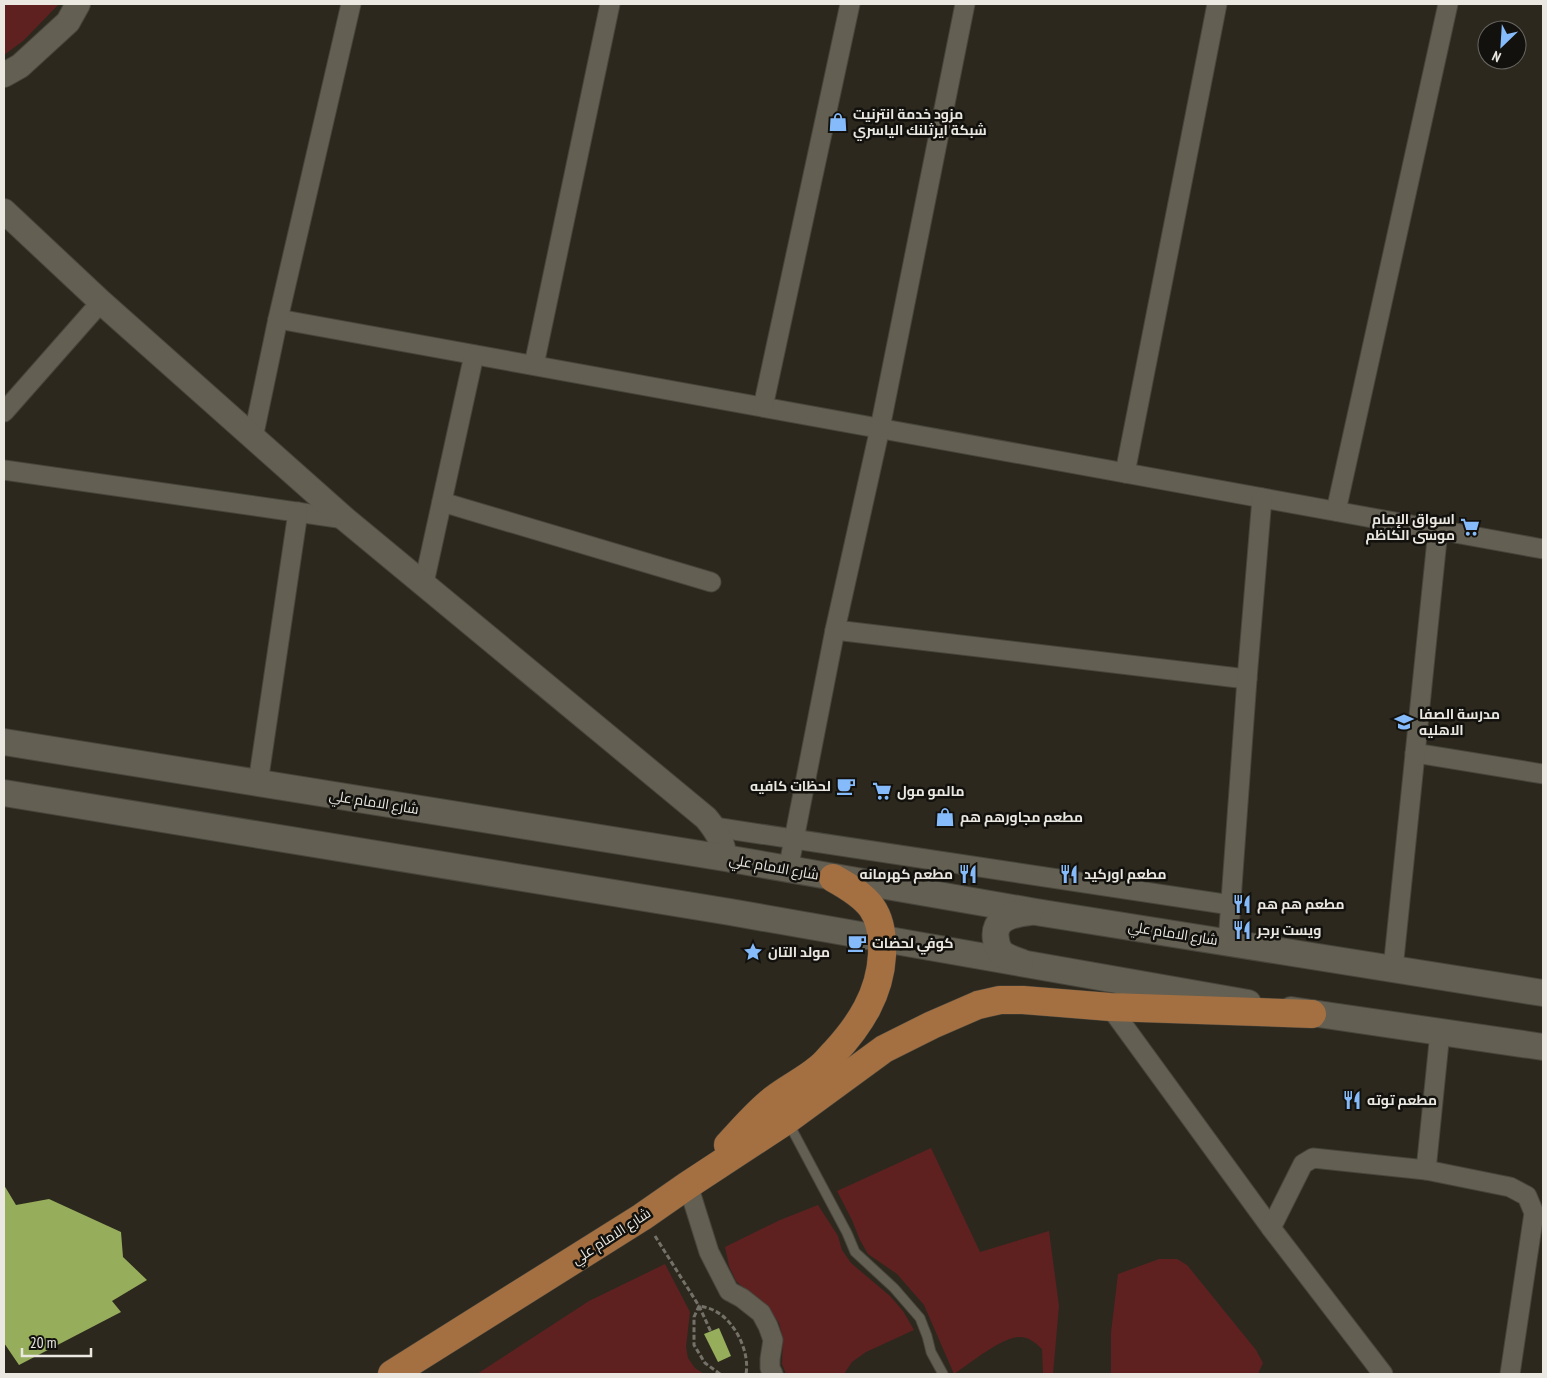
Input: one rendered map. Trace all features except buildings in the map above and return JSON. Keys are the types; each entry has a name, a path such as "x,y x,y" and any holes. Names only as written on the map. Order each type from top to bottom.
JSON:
{"main road":[{"name":"شارع الامام علي","path":"4,742 725,858 1036,912 1543,993"},
{"name":"شارع الامام علي","path":"4,793 720,910 1312,1014 1543,1047"},
{"path":"688,1185 772,1100 820,1068 849,1036 865,1014 876,989 882,961 883,938 880,924 873,908 856,891 833,878"},
{"path":"1024,964 1005,956 997,947 995,933 1001,921 1014,914 1036,912"},
{"name":"شارع الامام علي","path":"392,1374 642,1217 787,1120 884,1049 978,1005 1000,1000 1023,1000 1110,1007 1312,1014"}],"street":[{"path":"4,75 20,66 68,22 78,4"},
{"path":"253,438 278,319 351,4"},
{"path":"534,365 610,4"},
{"path":"763,407 850,4"},
{"path":"788,870 835,630 880,428 965,4"},
{"path":"1125,473 1217,4"},
{"path":"1336,511 1448,4"},
{"path":"4,211 101,302 345,518 706,818 720,836 725,858"},
{"path":"4,412 101,302"},
{"path":"278,319 1543,549"},
{"path":"424,583 474,355"},
{"path":"4,470 345,518"},
{"path":"1228,942 1262,498"},
{"path":"442,502 711,582"},
{"path":"258,783 298,512"},
{"path":"1393,969 1438,530"},
{"path":"835,630 1247,678"},
{"path":"1415,754 1543,774"},
{"path":"714,827 1231,905"},
{"path":"1110,1007 1271,1228 1383,1374"},
{"path":"1426,1170 1440,1032"},
{"path":"1271,1228 1303,1164 1313,1158 1426,1170 1510,1188 1527,1196 1534,1213 1510,1374"},
{"path":"688,1185 709,1252 729,1291 742,1298 761,1313 768,1326 774,1340 770,1359 770,1368 773,1374"}],"lane":[{"path":"787,1120 855,1252 894,1288 920,1318 931,1352 943,1374"}],"path":[{"path":"642,1217 699,1306 711,1332"},
{"path":"699,1306 694,1317 694,1345 705,1363 720,1374"},
{"path":"699,1306 715,1311 733,1326 743,1345 747,1367 746,1374"}],"shaded area":[{"path":"4,4 59,4 23,41 4,55"},
{"path":"931,1148 980,1252 1049,1231 1059,1306 1053,1374 1043,1374 1042,1349 1031,1340 1018,1337 1011,1338 994,1347 954,1374 924,1305 897,1274 868,1254 860,1240 837,1191"},
{"path":"818,1205 838,1236 842,1250 851,1263 890,1296 903,1311 914,1330 866,1352 852,1362 844,1374 786,1374 782,1364 783,1338 779,1323 772,1313 736,1281 729,1266 725,1247 780,1220"},
{"path":"1159,1259 1177,1259 1187,1265 1256,1350 1263,1363 1258,1374 1111,1374 1111,1333 1118,1274"},
{"path":"665,1264 690,1312 686,1347 688,1358 695,1368 704,1374 477,1374 589,1301"}],"place":[{"name":"مزود خدمة انترنيت شبكة ايرثلنك الياسري","path":"838,122"},
{"name":"اسواق الإمام موسى الكاظم","path":"1470,527"},
{"name":"مدرسة الصفا الاهليه","path":"1404,722"},
{"name":"لحظات كافيه","path":"846,786"},
{"name":"مالمو مول","path":"882,791"},
{"name":"مطعم مجاورهم هم","path":"945,817"},
{"name":"مطعم كهرمانه","path":"968,874"},
{"name":"مطعم اوركيد","path":"1069,874"},
{"name":"مطعم هم هم","path":"1242,904"},
{"name":"ويست برجر","path":"1242,930"},
{"name":"كوفي لحضات","path":"857,943"},
{"name":"مولد التان","path":"753,952"},
{"name":"مطعم توته","path":"1352,1100"}]}
